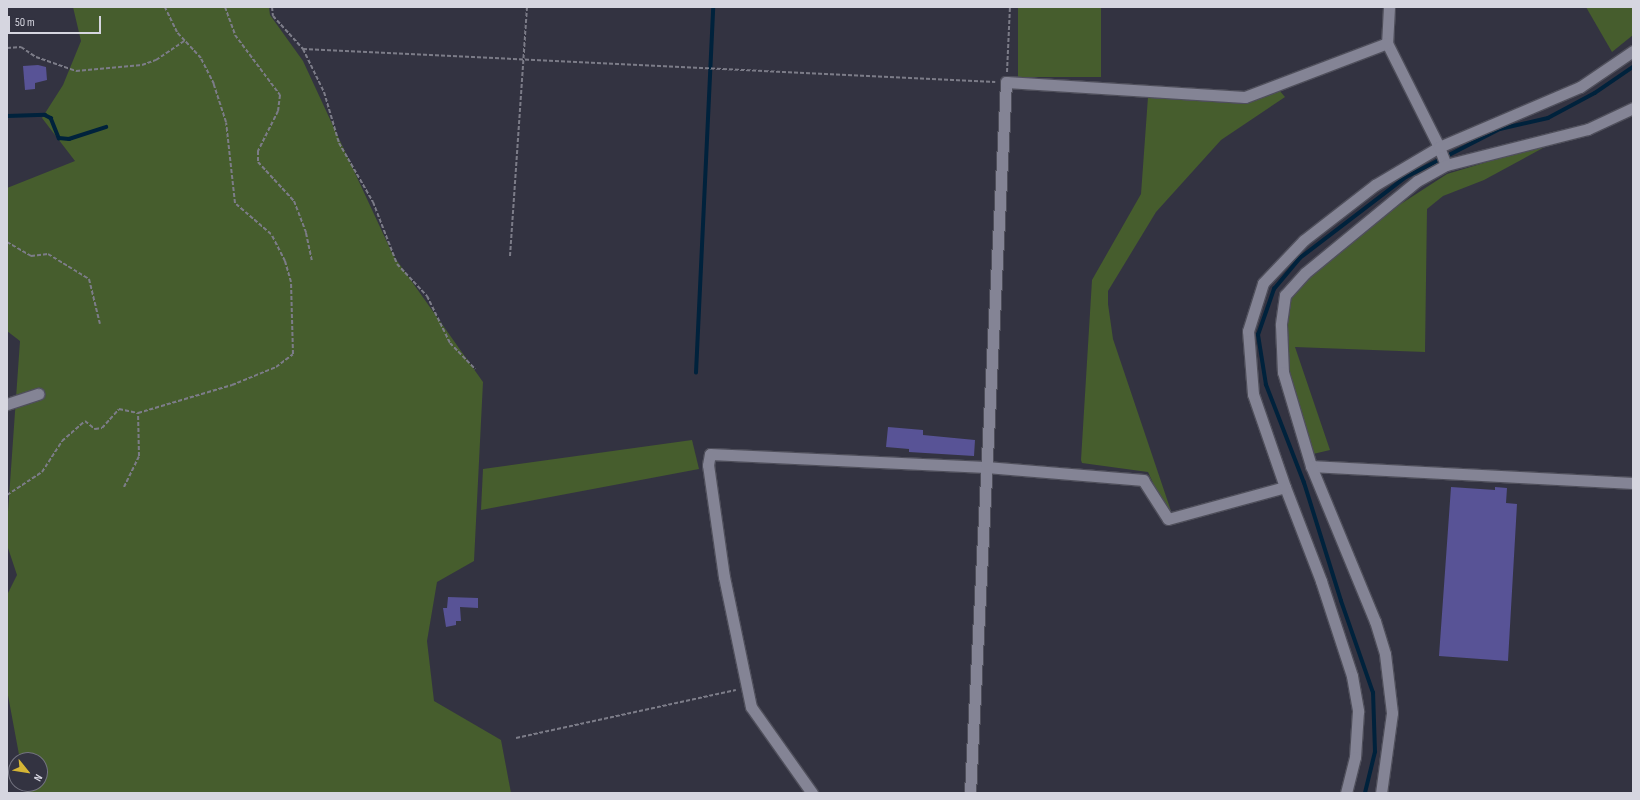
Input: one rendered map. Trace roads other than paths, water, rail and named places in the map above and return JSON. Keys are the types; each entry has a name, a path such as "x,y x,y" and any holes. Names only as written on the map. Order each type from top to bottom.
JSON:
{"street":[{"path":"1389,7 1387,43 1439,147 1446,165"},
{"path":"970,793 1006,82 1246,97 1387,43"},
{"path":"1346,793 1355,756 1358,711 1352,676 1321,581 1252,394 1248,331 1263,283 1304,240 1375,185 1439,147 1580,87 1633,51"},
{"path":"1381,793 1392,713 1385,654 1375,621 1311,466 1283,372 1281,325 1286,295 1306,272 1417,181 1446,165 1588,130 1633,108"},
{"path":"7,404 38,394"},
{"path":"812,793 751,707 749,687 724,577 708,465 710,454 986,467 1143,480 1168,519 1286,487"},
{"path":"1311,466 1633,483"}],"waterway":[{"path":"696,373 713,7"},
{"path":"1365,793 1375,752 1373,693 1341,601 1304,483 1266,385 1258,335 1274,289 1300,258 1406,177 1500,129 1548,118 1595,93 1633,67"},
{"path":"7,116 45,115 51,118 59,138 69,139 106,127"}]}
